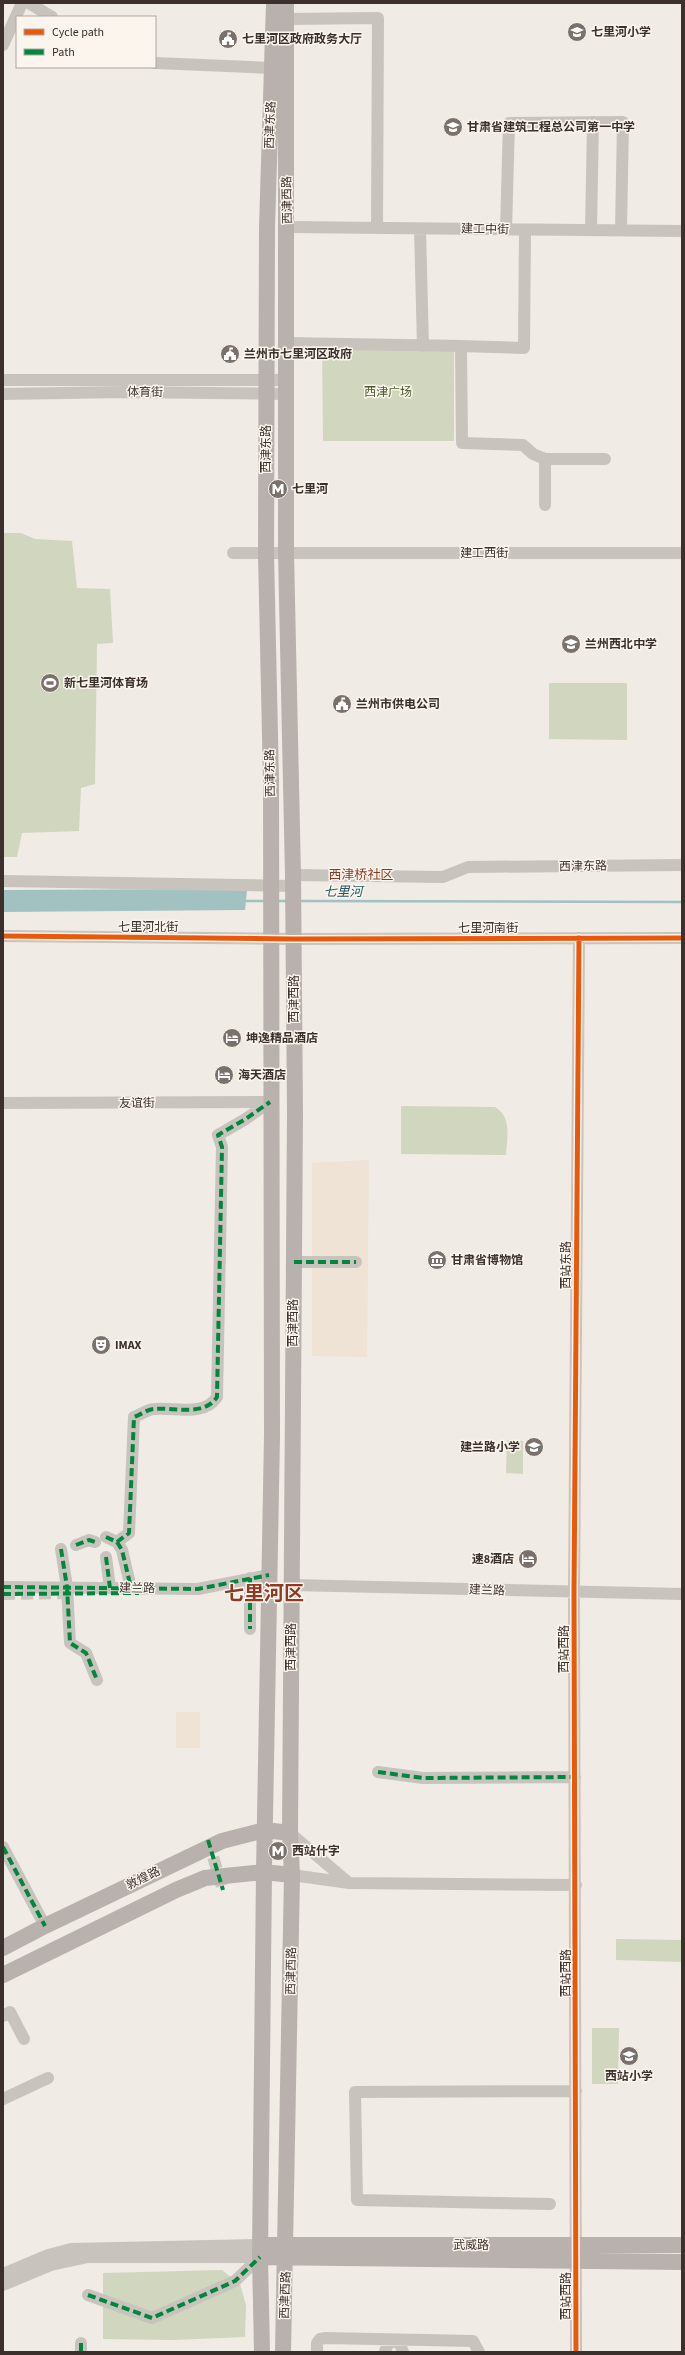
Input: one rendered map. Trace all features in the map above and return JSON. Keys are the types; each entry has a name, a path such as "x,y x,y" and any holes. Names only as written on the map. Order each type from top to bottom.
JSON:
{"main road":[{"name":"西津东路","path":"271,890 266,553 266,386 267,227 274,3"},
{"name":"西津西路","path":"286,3 287,390"},
{"name":"西津东路","path":"287,390 286,553 293,886"},
{"name":"西津西路","path":"283,2352 292,1875 290,1833 295,1112 293,886"},
{"name":"西津西路","path":"262,2352 260,2251 264,1872 272,1435 270,1106 272,938 271,890"},
{"path":"270,1106 295,1112"},
{"name":"敦煌路","path":"3,1948 45,1926 222,1841 265,1830 290,1833"},
{"name":"敦煌路","path":"3,1975 111,1921 205,1878 264,1872 292,1875"},
{"name":"武威路","path":"286,2251 576,2245 682,2245"},
{"path":"260,2251 286,2251"},
{"name":"武威路","path":"286,2251 575,2261 682,2262"}],"street":[{"path":"16,16 22,3"},
{"path":"29,3 50,16"},
{"path":"3,45 16,16"},
{"path":"286,19 378,18 377,228"},
{"path":"156,63 272,68"},
{"path":"591,230 594,122"},
{"path":"506,230 509,123 623,122 621,230"},
{"name":"建工中街","path":"287,227 682,231"},
{"path":"420,229 423,346"},
{"path":"287,343 524,348 525,230"},
{"path":"461,346 462,443 523,445 533,454 545,459 604,459"},
{"name":"体育街","path":"3,380 266,386 287,390"},
{"name":"体育街","path":"3,394 122,392 266,386"},
{"path":"545,459 545,505"},
{"name":"建工西街","path":"233,553 682,553"},
{"name":"西津东路","path":"293,886 443,877 468,866 682,865"},
{"path":"3,881 271,890 293,886"},
{"name":"七里河北街","path":"3,936 294,939"},
{"name":"西站东路","path":"574,1593 579,938"},
{"name":"七里河南街","path":"294,939 682,938"},
{"name":"友谊街","path":"3,1103 270,1106"},
{"path":"117,1542 130,1533 134,1417 152,1409 204,1408 213,1402 217,1397 222,1147 218,1135 270,1106"},
{"path":"294,1262 356,1262"},
{"path":"106,1537 117,1542 122,1550 132,1588"},
{"path":"76,1545 89,1540 95,1542"},
{"path":"61,1548 67,1587 70,1642 86,1653 97,1680"},
{"path":"106,1557 110,1588"},
{"name":"建兰路","path":"3,1587 198,1589 269,1575"},
{"path":"250,1578 250,1629"},
{"name":"建兰路","path":"291,1584 574,1593 682,1594"},
{"name":"西站西路","path":"574,1593 576,1885 576,2352"},
{"path":"378,1772 423,1778 575,1777"},
{"path":"290,1833 349,1882"},
{"path":"3,1847 45,1926"},
{"path":"292,1875 349,1882 576,1885"},
{"path":"3,2016 10,2012 24,2039"},
{"path":"3,2099 48,2078"},
{"path":"550,2204 357,2200 355,2092 576,2091"},
{"path":"3,2274 48,2255 72,2249 260,2251"},
{"path":"3,2285 51,2265 88,2257 260,2251"},
{"path":"88,2295 152,2318 235,2281 260,2251"},
{"path":"317,2352 317,2343 320,2339 326,2338 394,2341 473,2341 479,2352"},
{"path":"385,2352 388,2343 394,2341 400,2344 403,2352"}],"green space":[{"name":"西津广场","path":"454,342 454,441 323,441 322,343"},
{"name":"新七里河体育场","path":"3,533 21,533 35,539 72,541 77,588 110,589 113,643 97,644 95,784 81,788 79,831 22,833 17,857 3,857"},
{"path":"549,683 627,683 627,740 549,739"},
{"path":"401,1106 495,1107 504,1116 506,1122 506,1155 401,1154"},
{"path":"507,1440 523,1441 523,1474 506,1473"},
{"path":"616,1939 682,1940 682,1962 616,1960"},
{"path":"592,2028 619,2028 618,2084 592,2084"},
{"path":"222,2270 240,2284 246,2305 245,2337 173,2340 103,2339 103,2273"}],"shaded area":[{"path":"369,1160 367,1357 312,1356 312,1163"},
{"path":"176,1712 200,1712 200,1748 176,1748"}],"water":[{"path":"211,889 247,891 245,910 3,912 3,890"}],"waterway":[{"name":"七里河","path":"243,901 266,901"},
{"name":"七里河","path":"277,901 288,901"},
{"name":"七里河","path":"299,901 682,902"}],"tunnel":[{"path":"3,1594 66,1593"},
{"path":"208,1840 223,1890"}],"marked path":[{"path":"117,1542 129,1533 134,1417 152,1409 197,1409 205,1407 217,1397 222,1147 218,1135 244,1120 270,1102"},
{"path":"294,1262 356,1262"},
{"path":"106,1537 117,1542 122,1550 131,1588"},
{"path":"76,1545 89,1540 95,1542"},
{"path":"61,1549 67,1587 70,1643 86,1653 97,1680"},
{"path":"106,1557 110,1588"},
{"path":"3,1587 198,1589 269,1575"},
{"path":"250,1578 250,1629"},
{"path":"3,1594 139,1593"},
{"path":"378,1772 423,1778 575,1777"},
{"path":"208,1840 223,1890"},
{"path":"3,1847 45,1926"},
{"path":"88,2295 152,2318 235,2281 260,2257"},
{"path":"81,2343 81,2352"}],"cycle path":[{"path":"3,936 294,939 682,938"},
{"path":"576,2352 574,1593 579,938"}],"place":[{"name":"七里河小学","path":"577,32"},
{"name":"七里河区政府政务大厅","path":"228,39"},
{"name":"甘肃省建筑工程总公司第一中学","path":"453,127"},
{"name":"兰州市七里河区政府","path":"230,354"},
{"name":"七里河","path":"278,489"},
{"name":"兰州西北中学","path":"571,644"},
{"name":"新七里河体育场","path":"50,683"},
{"name":"兰州市供电公司","path":"342,704"},
{"name":"坤逸精品酒店","path":"232,1038"},
{"name":"海天酒店","path":"224,1075"},
{"name":"甘肃省博物馆","path":"437,1260"},
{"name":"IMAX","path":"101,1345"},
{"name":"建兰路小学","path":"534,1447"},
{"name":"速8酒店","path":"528,1559"},
{"name":"西站什字","path":"278,1851"},
{"name":"西站小学","path":"629,2056"}],"district":[{"name":"西津桥社区","path":"361,874"},
{"name":"七里河区","path":"264,1593"}]}
